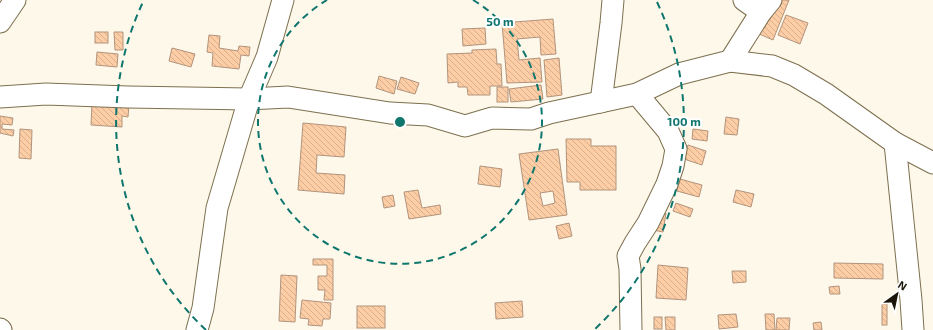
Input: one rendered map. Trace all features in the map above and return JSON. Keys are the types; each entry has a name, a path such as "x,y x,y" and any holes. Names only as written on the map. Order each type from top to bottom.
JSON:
{"street":[{"path":"0,22 15,0"},
{"path":"197,330 203,308 216,208 249,99 266,56 283,0"},
{"path":"601,102 612,23 613,0"},
{"path":"730,61 766,6 744,0"},
{"path":"0,97 46,94 249,99 288,97 390,113 428,115 465,126 492,118 531,119 549,113 637,94 679,74 730,61 772,66 794,75 826,94 896,143 933,163"},
{"path":"631,330 630,269 628,256 634,243 648,223 667,184 673,166 676,149 668,132 637,94"},
{"path":"896,143 913,330"}],"building":[{"path":"778,0 789,0 773,40 757,33 764,16 770,19"},
{"path":"786,15 808,23 800,44 778,35"},
{"path":"553,19 556,54 541,55 540,37 517,39 519,60 540,58 542,82 507,83 502,23"},
{"path":"485,28 486,44 463,46 462,29"},
{"path":"95,32 108,32 108,43 95,43"},
{"path":"114,32 123,32 123,50 115,50"},
{"path":"209,35 220,36 219,48 238,51 239,46 250,47 249,56 241,55 239,69 212,66 213,53 207,52"},
{"path":"172,48 195,54 191,67 169,61"},
{"path":"496,49 497,64 501,64 502,86 490,86 490,95 468,95 467,87 458,87 458,82 448,83 447,54 472,53 472,50"},
{"path":"97,52 118,54 117,67 96,65"},
{"path":"559,58 562,95 547,97 544,60"},
{"path":"379,76 397,81 394,94 376,88"},
{"path":"401,77 419,83 415,94 397,89"},
{"path":"541,85 543,99 511,102 509,89"},
{"path":"497,87 508,87 508,102 497,102"},
{"path":"92,103 129,105 128,117 122,116 122,127 91,125"},
{"path":"0,116 13,118 12,125 2,124 2,129 14,130 13,136 0,133"},
{"path":"726,117 739,119 737,135 724,134"},
{"path":"303,123 346,127 344,157 317,155 316,173 345,175 344,194 298,190"},
{"path":"20,129 32,130 31,159 19,158"},
{"path":"693,129 708,131 707,141 692,139"},
{"path":"566,139 591,139 591,146 616,146 616,190 580,190 580,182 567,182"},
{"path":"688,145 706,151 702,165 684,159"},
{"path":"558,149 567,215 529,220 519,154","holes":["553,191 555,203 543,206 540,193"]},
{"path":"480,166 502,169 500,187 478,184"},
{"path":"680,179 702,185 699,197 677,191"},
{"path":"418,190 422,208 440,205 441,214 409,219 404,192"},
{"path":"736,190 754,194 751,207 733,202"},
{"path":"393,195 395,206 384,208 382,197"},
{"path":"676,203 693,209 690,217 673,211"},
{"path":"657,212 666,213 663,232 653,230"},
{"path":"569,223 572,236 559,239 556,226"},
{"path":"313,259 333,259 333,300 324,300 325,290 318,290 318,276 327,276 327,265 313,265"},
{"path":"834,263 883,264 883,279 834,278"},
{"path":"658,265 688,268 686,300 656,298"},
{"path":"732,271 746,271 746,282 733,283"},
{"path":"281,275 297,276 295,322 279,321"},
{"path":"839,286 840,294 830,294 829,287"},
{"path":"302,300 331,303 330,319 323,319 322,326 308,325 309,319 300,318"},
{"path":"522,301 523,317 496,319 495,303"},
{"path":"882,304 887,304 887,325 882,325"},
{"path":"357,306 385,306 385,328 357,328"},
{"path":"736,314 738,327 719,329 718,315"},
{"path":"765,314 774,314 775,330 766,330"},
{"path":"654,317 662,317 662,329 654,329"},
{"path":"665,317 675,317 675,330 666,330"},
{"path":"777,318 790,318 789,330 776,330"},
{"path":"821,322 822,330 814,330 813,323"}]}
